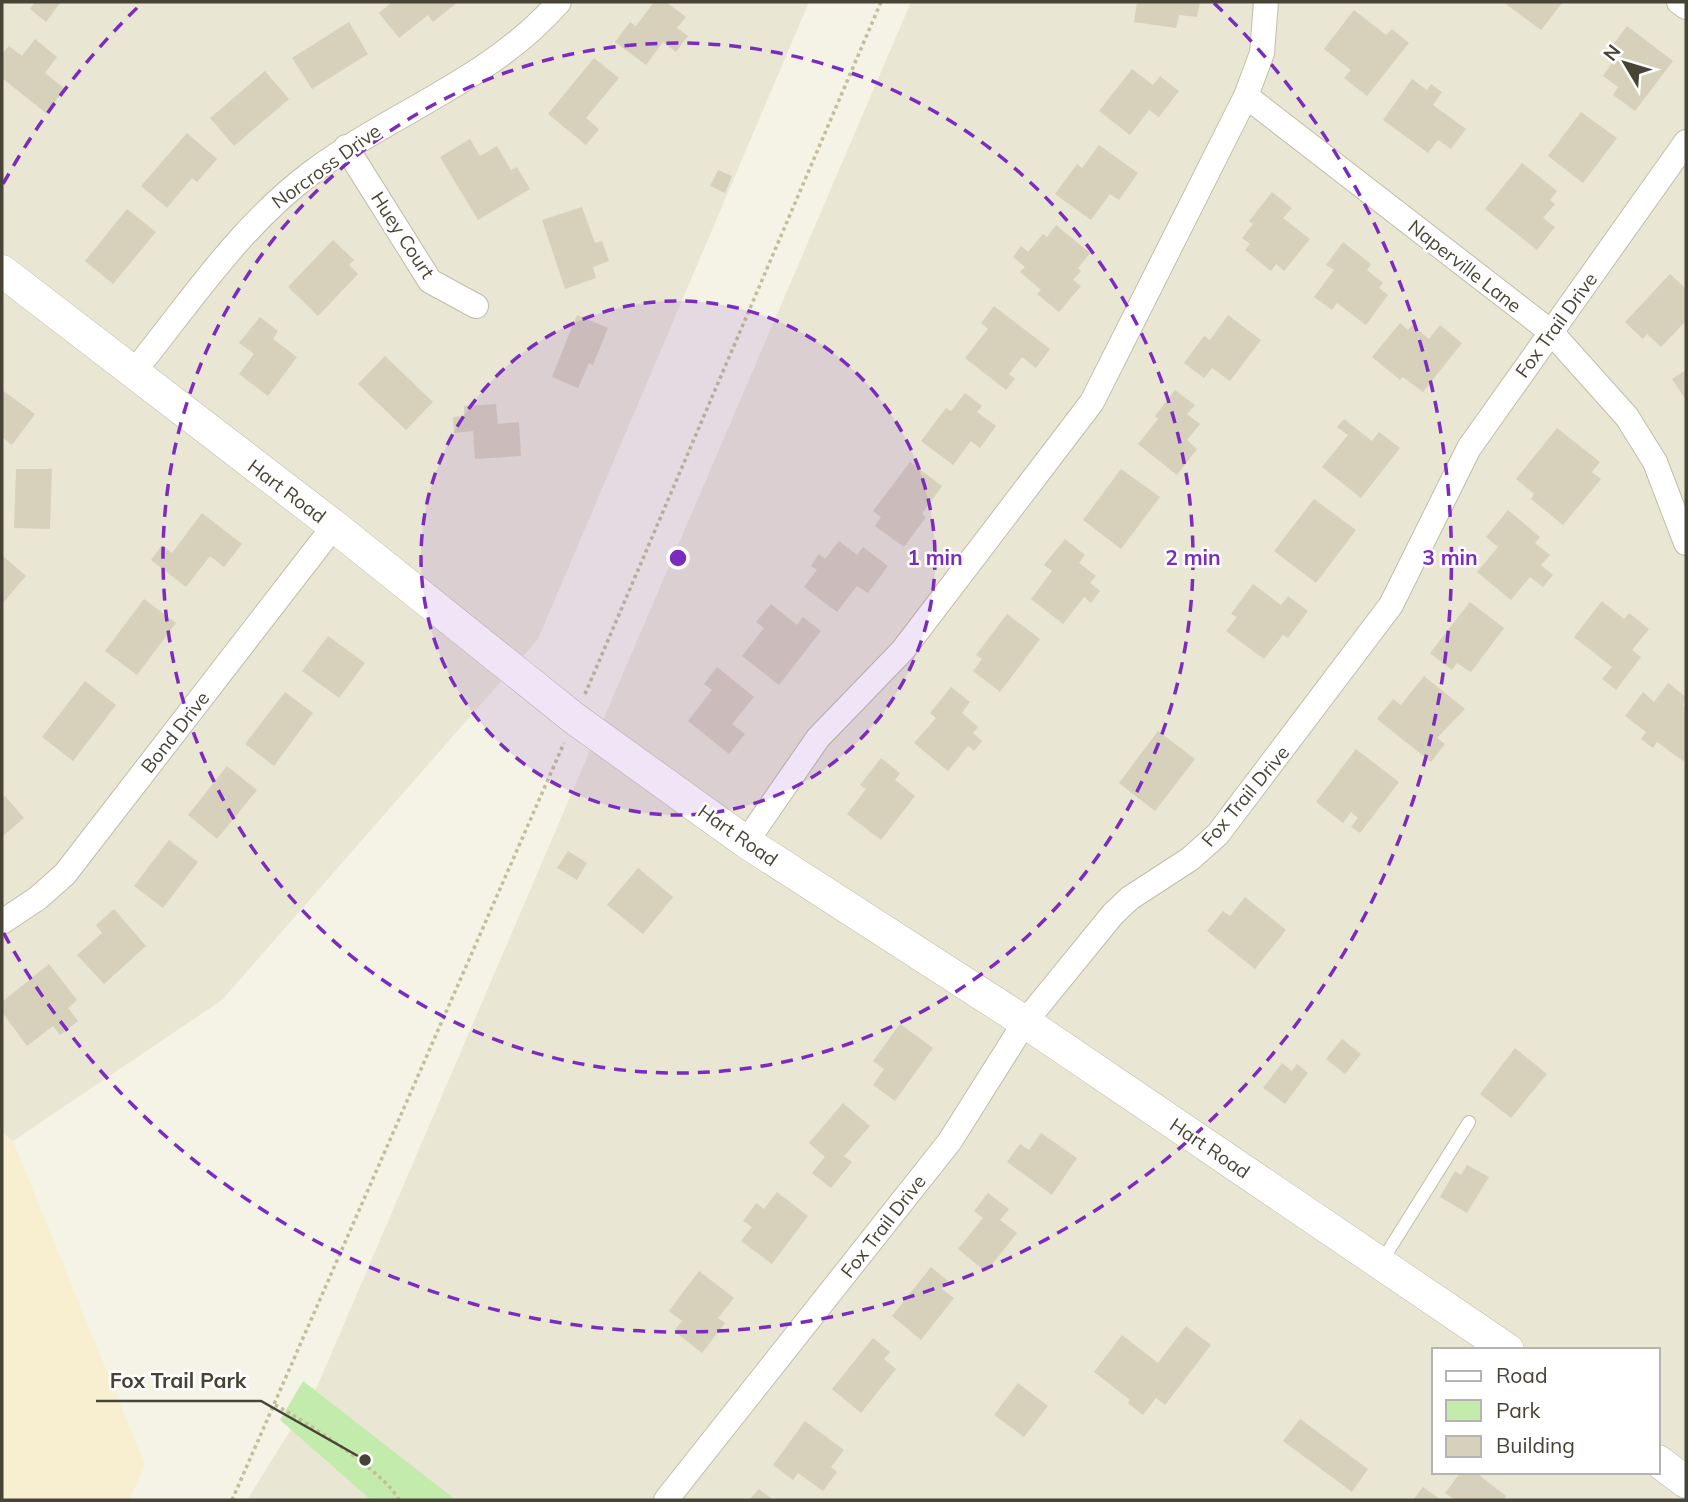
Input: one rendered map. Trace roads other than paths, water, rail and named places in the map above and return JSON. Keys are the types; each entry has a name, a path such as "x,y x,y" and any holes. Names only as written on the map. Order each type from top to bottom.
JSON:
{"street":[{"name":"Norcross Drive","path":"132,374 226,254 264,211 346,147 447,92 500,56 559,2"},
{"path":"747,842 818,738 903,650 1091,402 1246,96 1262,53 1266,2"},
{"path":"1679,2 1686,7"},
{"name":"Naperville Lane","path":"1246,96 1551,332 1627,417 1655,462 1686,543"},
{"name":"Fox Trail Drive","path":"666,1500 950,1141 1025,1022 1113,914 1130,898 1190,859 1218,834 1364,644 1391,605 1469,448 1686,142"},
{"name":"Huey Court","path":"346,147 430,281 476,306"},
{"name":"Hart Road","path":"2,271 132,374 334,526 575,719 747,842 1025,1022 1381,1261 1505,1348"},
{"name":"Bond Drive","path":"2,922 38,898 65,874 334,526"},
{"path":"1660,1462 1686,1482"}],"lane":[{"path":"1381,1261 1469,1122"}],"place":[{"name":"Fox Trail Park","path":"365,1460"}]}
